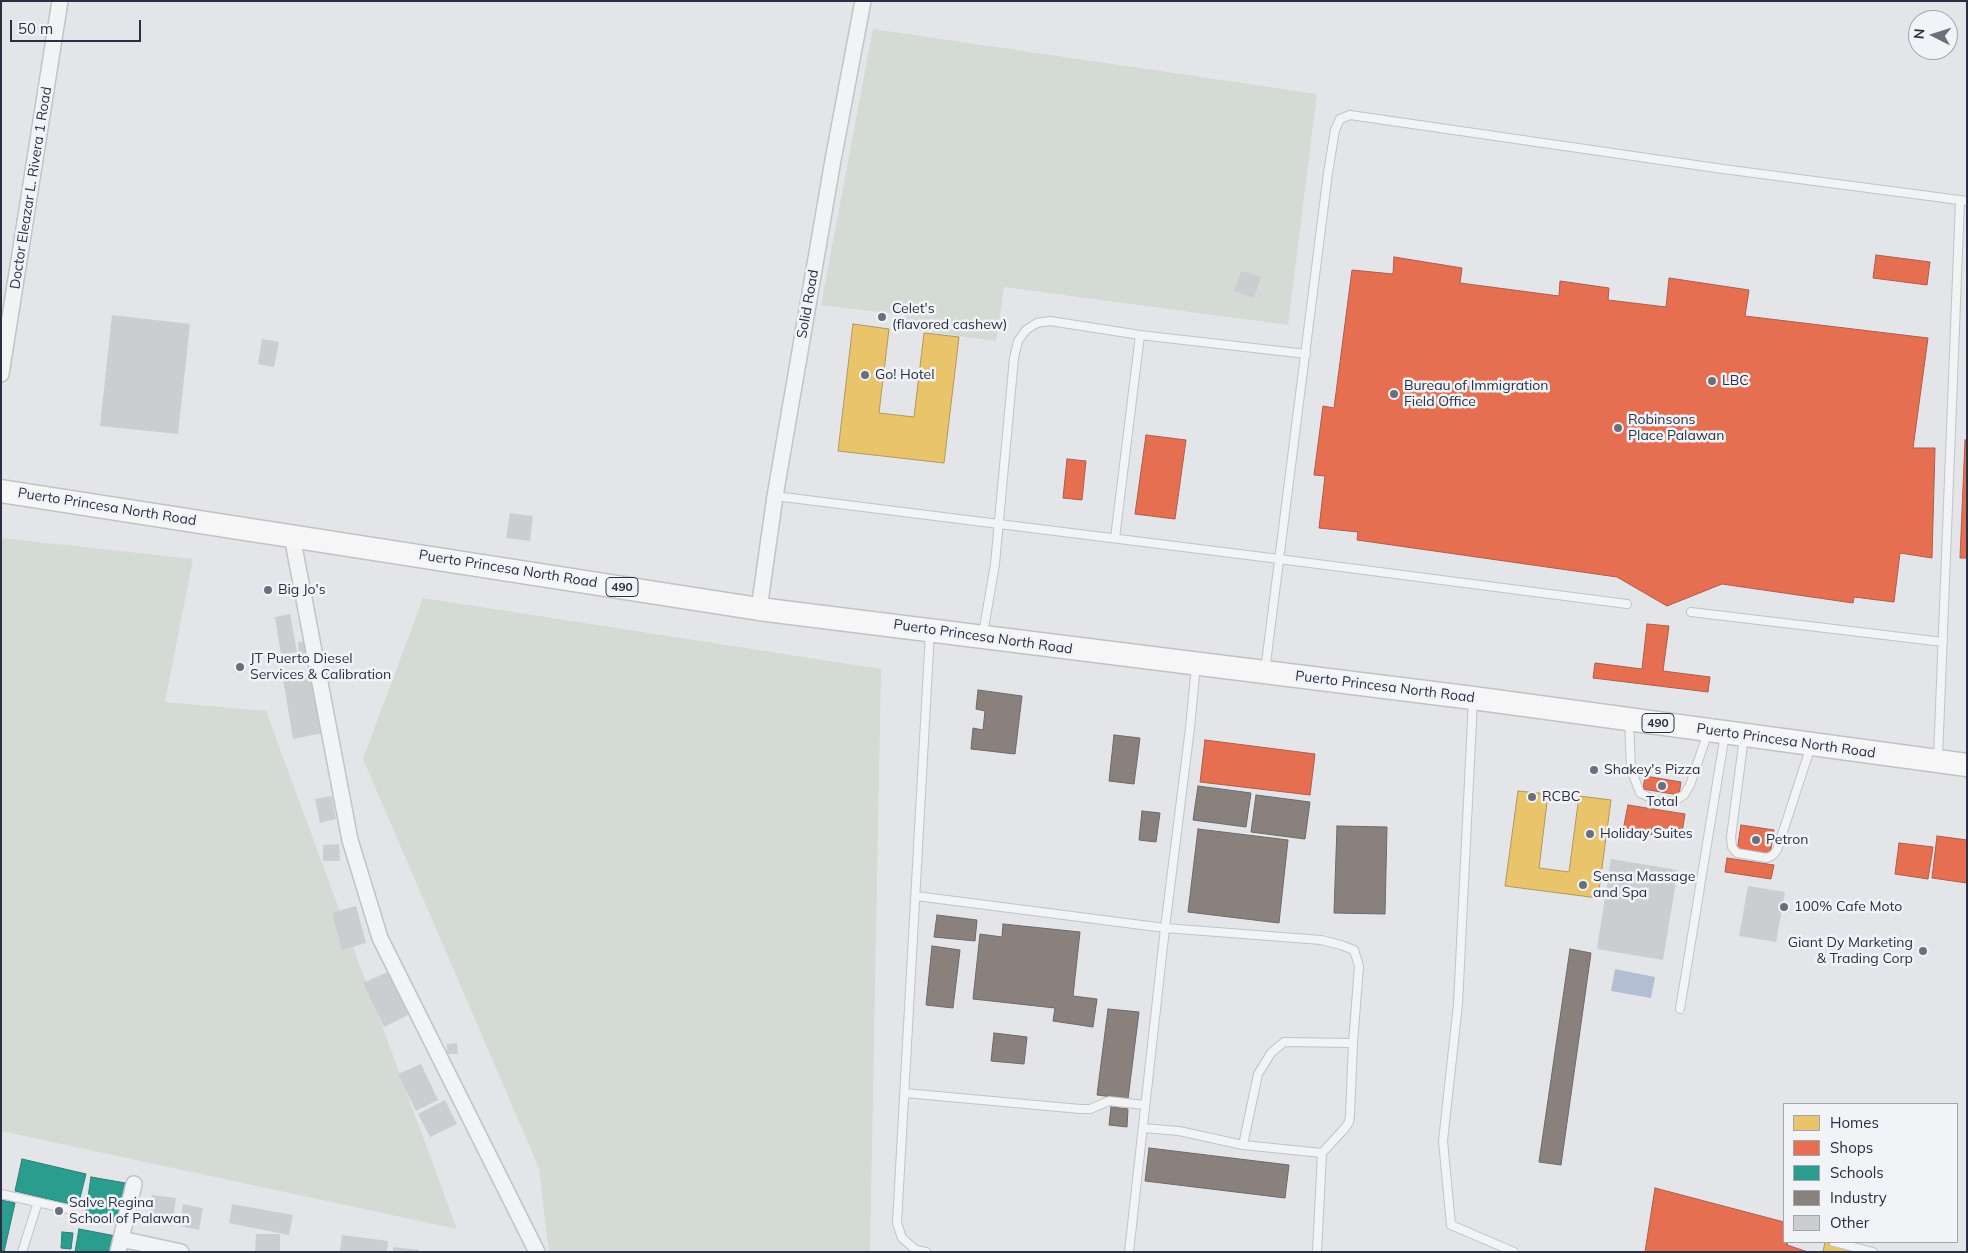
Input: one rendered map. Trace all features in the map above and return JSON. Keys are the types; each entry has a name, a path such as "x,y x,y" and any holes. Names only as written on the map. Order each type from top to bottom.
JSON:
{"main road":[{"name":"Puerto Princesa North Road","path":"1,491 759,608 983,638 1473,698 1967,765"}],"street":[{"name":"Doctor Eleazar L. Rivera 1 Road","path":"1,374 60,1"},
{"name":"Solid Road","path":"759,608 833,160 863,1"},
{"path":"292,536 350,840 380,938 537,1252"},
{"path":"134,1184 120,1246 181,1252"}],"lane":[{"path":"1265,673 1335,130 1340,119 1350,116 1963,201 1938,762"},
{"path":"983,638 995,564 1014,358 1018,341 1026,330 1037,323 1050,322 1306,354"},
{"path":"1115,538 1140,334"},
{"path":"776,496 1279,558 1627,604"},
{"path":"1691,612 1943,642"},
{"path":"926,1252 916,1250 902,1238 897,1223 930,630"},
{"path":"1129,1252 1196,664"},
{"path":"1473,698 1458,1004 1443,1141 1451,1225 1514,1252"},
{"path":"1629,719 1631,769 1640,793 1664,802 1674,801 1684,795 1726,733"},
{"path":"1726,733 1732,847 1737,853 1767,858 1777,850 1812,744"},
{"path":"1680,1008 1726,733"},
{"path":"916,896 1165,928 1321,940 1354,950 1359,966 1349,1122 1322,1153 1317,1252"},
{"path":"1243,1145 1258,1074 1271,1053 1284,1042 1353,1043"},
{"path":"905,1093 1080,1109 1090,1109 1109,1101 1145,1104"},
{"path":"1142,1128 1179,1132 1243,1145 1322,1153"},
{"path":"1,1194 68,1209"},
{"path":"22,1252 38,1202"},
{"path":"1838,1243 1873,1252"}],"shaded area":[{"path":"873,29 1317,94 1288,325 1004,287 996,341 904,329 905,315 821,305"},
{"path":"1,538 193,559 165,702 266,711 457,1229 1,1131"},
{"path":"423,598 881,669 870,1252 549,1252 539,1168 363,759"}],"water":[{"path":"1615,969 1655,977 1651,998 1611,991"}],"building: Homes":[{"name":"Go! Hotel","path":"853,324 889,329 879,413 914,417 924,333 959,337 944,463 838,451"},
{"name":"Holiday Suites","path":"1518,791 1548,794 1539,868 1569,872 1579,796 1611,800 1598,898 1505,886"},
{"path":"1825,1243 1828,1243 1859,1252 1823,1252"}],"building: Shops":[{"path":"1876,255 1930,262 1927,285 1873,278"},
{"name":"Robinsons Place Palawan","path":"1394,257 1462,268 1460,283 1559,296 1560,281 1609,288 1608,300 1666,307 1669,278 1749,290 1745,316 1928,338 1913,448 1935,448 1932,558 1900,553 1894,602 1854,597 1853,603 1722,584 1667,606 1617,577 1357,540 1358,532 1319,528 1325,476 1314,475 1323,406 1334,408 1352,270 1393,274"},
{"path":"1146,435 1186,440 1175,519 1135,514"},
{"path":"1965,440 1967,440 1967,558 1960,558"},
{"path":"1067,459 1086,461 1082,500 1063,498"},
{"path":"1647,624 1669,626 1663,671 1710,677 1708,692 1593,678 1595,663 1642,669"},
{"path":"1205,740 1315,754 1310,795 1200,782"},
{"name":"Total","path":"1645,776 1681,782 1679,795 1643,789"},
{"path":"1628,805 1685,814 1681,839 1623,830"},
{"name":"Petron","path":"1741,825 1774,830 1770,855 1737,851"},
{"path":"1937,836 1967,840 1967,883 1932,878"},
{"path":"1899,843 1933,847 1928,879 1895,874"},
{"path":"1727,858 1774,865 1771,879 1725,872"},
{"path":"1655,1188 1783,1222 1783,1243 1788,1243 1787,1245 1808,1252 1645,1252"}],"building: Schools":[{"path":"22,1159 86,1174 78,1206 15,1191"},
{"path":"91,1177 131,1184 125,1223 85,1217"},
{"path":"1,1200 15,1203 4,1252 1,1252"},
{"path":"79,1229 116,1236 113,1252 75,1252"},
{"path":"62,1232 73,1233 71,1249 61,1248"}],"building: Industry":[{"path":"978,690 1022,696 1015,754 971,749 973,728 983,730 985,711 976,709"},
{"path":"1114,735 1140,738 1134,784 1109,781"},
{"path":"1198,786 1251,793 1246,827 1193,820"},
{"path":"1256,795 1310,802 1305,839 1251,832"},
{"path":"1142,811 1160,813 1156,842 1139,840"},
{"path":"1337,826 1387,827 1385,914 1334,913"},
{"path":"1198,829 1288,840 1279,923 1188,912"},
{"path":"937,915 977,920 975,941 934,937"},
{"path":"1003,924 1080,932 1073,996 1097,999 1093,1027 1053,1021 1055,1008 973,999 980,934 1002,937"},
{"path":"932,946 960,950 953,1008 926,1005"},
{"path":"1570,949 1591,953 1561,1165 1539,1162"},
{"path":"1108,1009 1139,1012 1128,1099 1097,1095"},
{"path":"994,1033 1027,1037 1024,1064 991,1061"},
{"path":"1111,1107 1128,1109 1127,1127 1109,1125"},
{"path":"1149,1148 1289,1165 1285,1198 1145,1181"}],"building: Other":[{"path":"1241,271 1261,277 1254,298 1234,291"},
{"path":"112,315 190,324 178,434 100,426"},
{"path":"262,339 279,342 274,367 258,364"},
{"path":"510,513 533,516 530,541 506,538"},
{"path":"290,614 297,652 281,655 275,617"},
{"path":"307,641 309,660 299,661 298,642"},
{"path":"312,675 315,700 317,700 323,733 293,739 283,679"},
{"path":"332,796 336,819 320,823 315,799"},
{"path":"339,844 340,861 323,861 323,845"},
{"path":"1611,859 1678,870 1663,960 1597,949"},
{"path":"1748,886 1785,892 1776,942 1739,936"},
{"path":"356,906 366,943 342,950 332,913"},
{"path":"392,970 412,1013 384,1027 363,983"},
{"path":"457,1043 458,1054 447,1054 447,1044"},
{"path":"421,1064 438,1100 416,1111 398,1074"},
{"path":"445,1100 457,1124 430,1137 418,1114"},
{"path":"152,1195 176,1198 172,1226 149,1223"},
{"path":"183,1204 203,1208 199,1230 179,1226"},
{"path":"232,1204 293,1215 289,1235 229,1223"},
{"path":"256,1234 280,1234 280,1252 255,1252"},
{"path":"342,1235 388,1241 387,1252 340,1252"},
{"path":"393,1247 419,1250 418,1252 393,1252"}],"place":[{"name":"Celet's (flavored cashew)","path":"882,317"},
{"name":"Go! Hotel","path":"865,375"},
{"name":"LBC","path":"1712,381"},
{"name":"Bureau of Immigration Field Office","path":"1394,394"},
{"name":"Robinsons Place Palawan","path":"1618,428"},
{"name":"Big Jo's","path":"268,590"},
{"name":"JT Puerto Diesel Services & Calibration","path":"240,667"},
{"name":"Shakey's Pizza","path":"1594,770"},
{"name":"Total","path":"1662,786"},
{"name":"RCBC","path":"1532,797"},
{"name":"Holiday Suites","path":"1590,834"},
{"name":"Petron","path":"1756,840"},
{"name":"Sensa Massage and Spa","path":"1583,885"},
{"name":"100% Cafe Moto","path":"1784,907"},
{"name":"Giant Dy Marketing & Trading Corp","path":"1923,951"},
{"name":"Salve Regina School of Palawan","path":"59,1211"}]}
